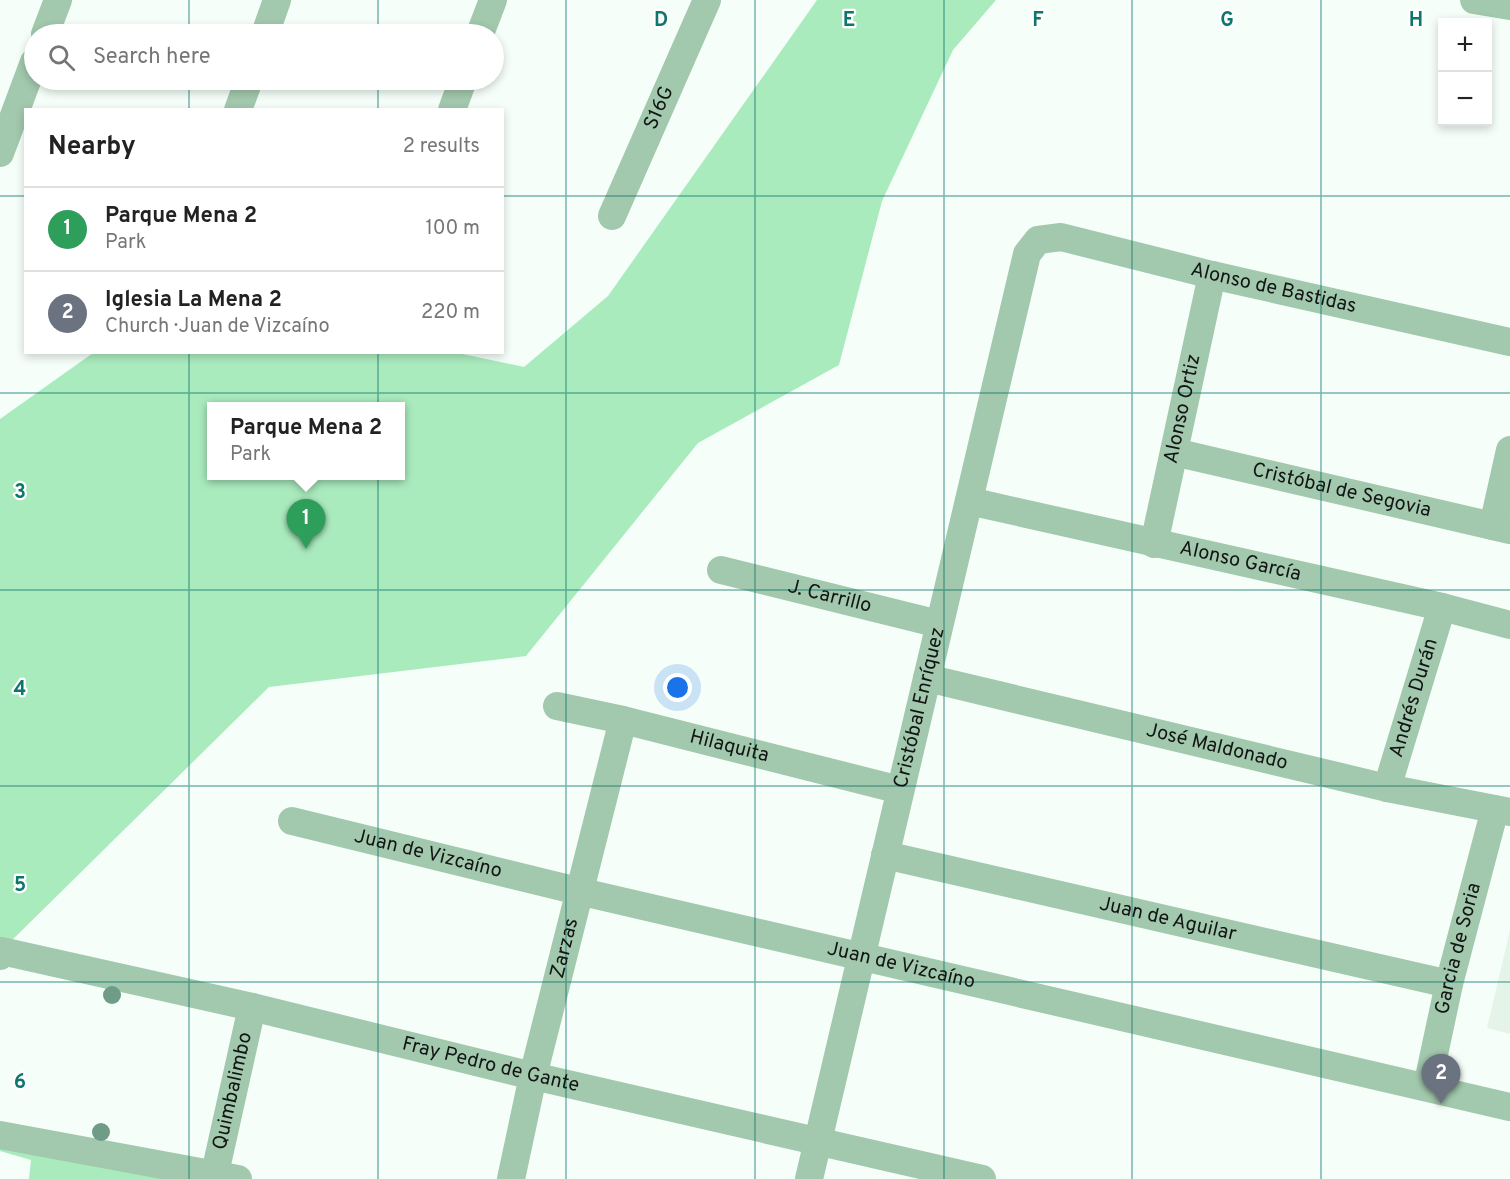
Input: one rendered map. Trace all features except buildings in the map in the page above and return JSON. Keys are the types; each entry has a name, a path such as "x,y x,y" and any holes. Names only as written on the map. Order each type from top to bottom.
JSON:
{"street":[{"path":"49,24 58,0"},
{"path":"269,24 277,0"},
{"path":"484,24 493,0"},
{"name":"S16G","path":"612,216 707,0"},
{"path":"1474,0 1510,6"},
{"path":"0,153 24,89"},
{"path":"239,108 245,90"},
{"path":"453,108 459,90"},
{"name":"Alonso de Bastidas","path":"1038,240 1061,237 1212,275 1510,342"},
{"name":"Cristóbal Enríquez","path":"809,1179 1027,254 1038,240"},
{"name":"Alonso Ortiz","path":"1154,544 1212,275"},
{"path":"1502,528 1510,450"},
{"name":"Cristóbal de Segovia","path":"1174,452 1502,528"},
{"name":"Alonso García","path":"969,501 1510,625"},
{"name":"J. Carrillo","path":"721,570 939,624"},
{"name":"Andrés Durán","path":"1387,788 1442,608"},
{"name":"José Maldonado","path":"927,678 1387,788 1503,811"},
{"name":"Hilaquita","path":"557,706 623,720 900,790"},
{"name":"Zarzas","path":"511,1179 532,1076 623,720"},
{"name":"Garcia de Soria","path":"1427,1087 1449,984 1503,811"},
{"name":"Juan de Vizcaíno","path":"291,820 578,891 1510,1107"},
{"name":"Juan de Aguilar","path":"885,855 1449,984"},
{"name":"Fray Pedro de Gante","path":"1,953 252,1008 532,1076 982,1179"},
{"name":"Quimbalimbo","path":"227,1176 252,1008"},
{"path":"0,1135 227,1176"}],"shaded area":[{"path":"1510,930 1510,1034 1487,1028"}],"green space":[{"path":"817,0 996,0 953,50 882,201 839,365 698,443 526,656 269,687 0,952 0,419 92,354 462,354 524,367 608,296"},
{"path":"0,1139 167,1179 29,1179 31,1160 0,1151"}],"place":[{"name":"Parque Mena 2","path":"306,549"},
{"name":"Iglesia La Mena 2","path":"1441,1104"}]}
